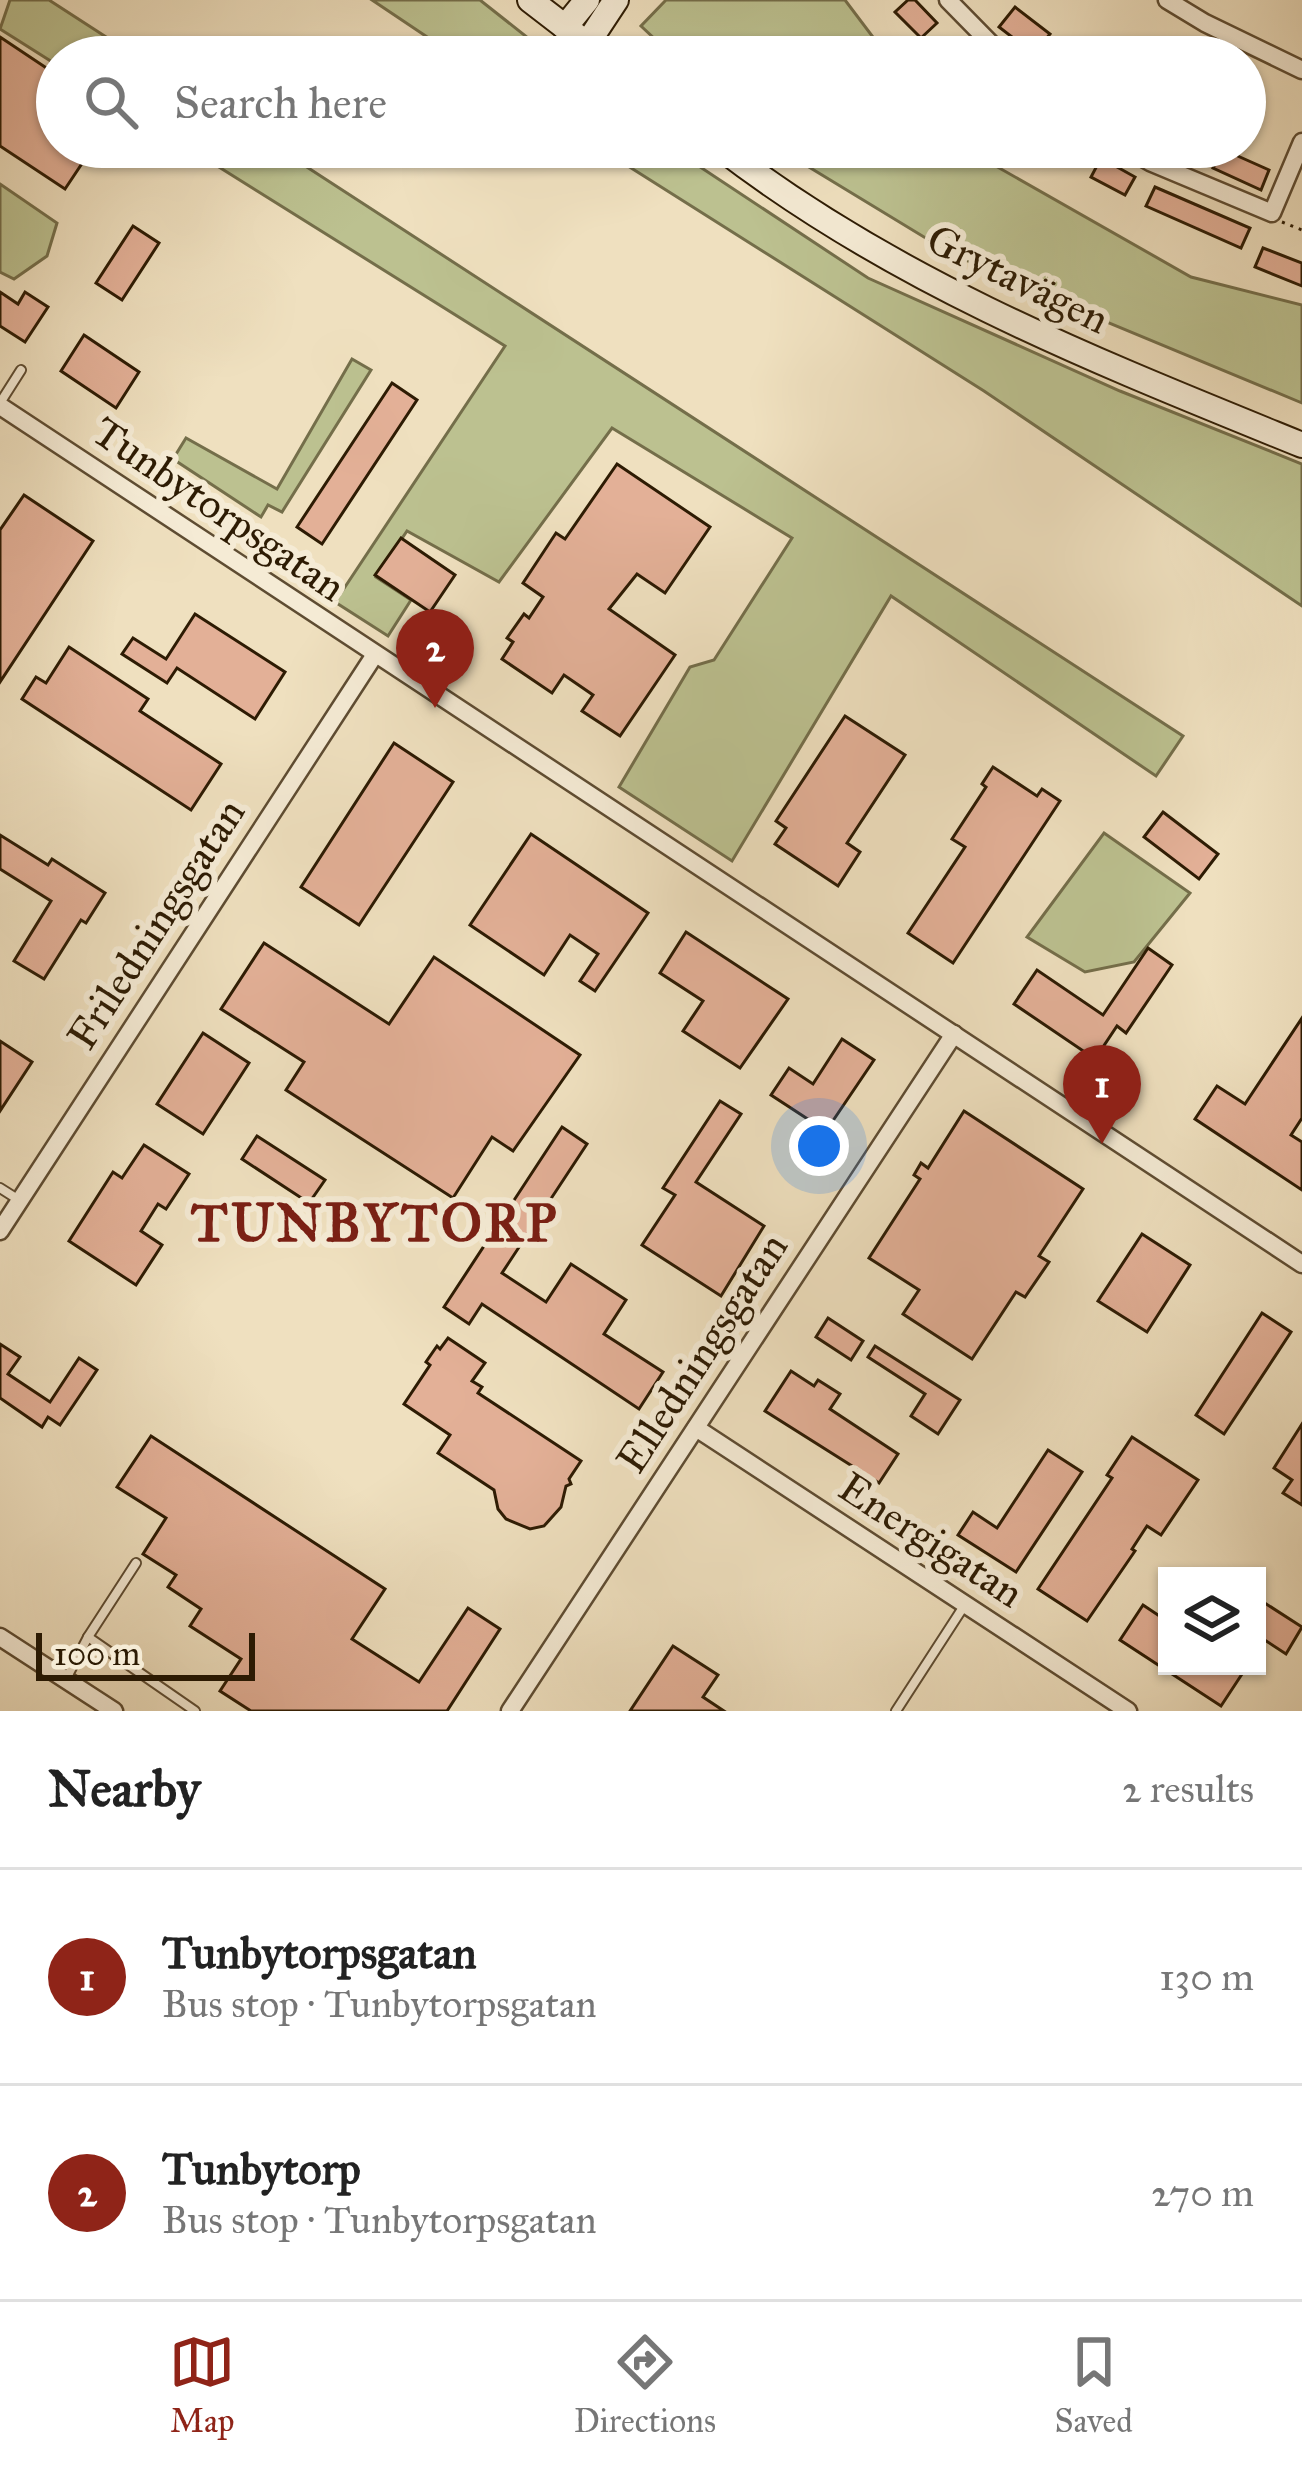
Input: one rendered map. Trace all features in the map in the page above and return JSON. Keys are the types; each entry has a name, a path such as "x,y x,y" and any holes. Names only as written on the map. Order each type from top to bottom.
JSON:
{"street":[{"path":"530,0 576,36"},
{"path":"565,27 587,0"},
{"path":"601,36 616,0"},
{"path":"948,0 983,36"},
{"path":"1167,0 1232,36"},
{"path":"1266,53 1302,70"},
{"path":"1164,168 1272,213 1302,142"},
{"name":"Grytavägen","path":"749,168 821,221 956,297 1302,445"},
{"name":"Tunbytorpsgatan","path":"0,405 1302,1264"},
{"name":"Friledningsgatan","path":"0,1231 374,656"},
{"name":"Elledningsgatan","path":"510,1711 954,1034"},
{"name":"Energigatan","path":"697,1428 1128,1711"},
{"path":"0,1636 114,1711"}],"lane":[{"path":"0,405 21,370"},
{"path":"0,1188 20,1201"},
{"path":"66,1680 88,1636 136,1563"},
{"path":"896,1711 964,1605"},
{"path":"88,1636 195,1711"}],"path":[{"path":"1272,213 1302,230"}],"green space":[{"path":"10,0 49,0 105,36 36,36 36,52 0,29"},
{"path":"372,0 480,0 525,36 426,36"},
{"path":"666,0 845,0 872,36 652,36 641,26"},
{"path":"221,168 308,168 1183,736 1156,776 891,596 732,861 619,787 690,667 714,660 792,538 612,428 499,582 407,531 376,577 411,600 388,636 335,602 505,346"},
{"path":"631,168 702,168 868,278 1120,391 1302,464 1302,606 984,391"},
{"path":"811,168 999,168 1191,277 1302,305 1302,403 1027,289 947,251"},
{"path":"0,184 57,223 47,256 14,279 0,272"},
{"path":"352,359 371,370 282,512 268,505 261,517 173,459 186,438 277,489"},
{"path":"1104,833 1190,893 1134,962 1085,972 1027,937"}],"building":[{"path":"908,0 915,0 937,23 919,36 895,12"},
{"path":"1015,7 1050,34 1011,36 999,27"},
{"path":"0,37 36,61 36,168 79,168 65,189 0,146"},
{"path":"1096,168 1119,168 1135,177 1125,195 1091,177"},
{"path":"1213,168 1269,170 1261,190"},
{"path":"1155,187 1250,228 1241,248 1146,206"},
{"path":"133,226 159,243 122,300 96,283"},
{"path":"1263,248 1302,263 1302,286 1255,267"},
{"path":"0,292 18,304 25,292 48,307 25,342 0,326"},
{"path":"84,335 139,372 116,408 61,371"},
{"path":"392,383 417,400 322,544 297,527"},
{"path":"617,464 710,527 665,593 637,574 609,609 675,655 620,736 582,711 593,695 564,675 552,693 502,659 513,642 507,638 543,597 523,583 556,533 565,539"},
{"path":"24,495 93,541 0,682 0,530"},
{"path":"401,538 455,575 430,612 375,575"},
{"path":"195,614 285,672 255,719 177,668 167,683 122,654 133,638 166,659"},
{"path":"69,647 148,699 140,711 221,764 191,810 22,699 36,677 46,683"},
{"path":"845,716 905,755 847,843 860,852 838,886 775,844 786,828 776,821"},
{"path":"394,743 453,782 359,925 301,887"},
{"path":"993,767 1037,796 1042,789 1060,801 953,963 908,933 965,847 952,839 986,787 982,784"},
{"path":"1163,812 1218,854 1199,879 1144,837"},
{"path":"531,834 648,913 595,991 580,981 598,954 570,935 544,975 470,925"},
{"path":"0,835 48,865 52,859 105,893 86,923 81,920 44,979 14,961 51,901 0,869"},
{"path":"686,932 788,999 740,1068 683,1031 703,1001 660,973"},
{"path":"264,943 389,1024 434,957 580,1055 513,1151 492,1137 453,1198 286,1090 304,1062 221,1009"},
{"path":"1148,948 1172,965 1126,1033 1117,1026 1095,1059 1014,1004 1037,970 1103,1015"},
{"path":"1302,1018 1302,1118 1291,1135 1302,1142 1302,1190 1195,1119 1217,1086 1245,1104"},
{"path":"203,1033 249,1063 203,1134 157,1104"},
{"path":"842,1039 874,1060 826,1131 771,1095 789,1068 813,1084"},
{"path":"0,1041 32,1062 0,1111"},
{"path":"720,1101 741,1114 696,1182 764,1226 721,1296 642,1245 675,1195 663,1188"},
{"path":"964,1111 1083,1189 1039,1256 1049,1262 1025,1297 1016,1292 972,1359 903,1314 919,1290 869,1258 920,1179 914,1175 921,1163 928,1168"},
{"path":"562,1127 587,1144 502,1273 546,1302 571,1264 626,1300 604,1334 663,1372 639,1409 482,1304 469,1324 444,1307"},
{"path":"257,1136 325,1180 309,1203 242,1159"},
{"path":"144,1145 189,1174 166,1209 158,1204 141,1231 162,1245 136,1285 69,1241 113,1172 122,1178"},
{"path":"1142,1234 1190,1265 1147,1332 1098,1301"},
{"path":"1262,1313 1291,1332 1224,1434 1196,1415"},
{"path":"828,1318 863,1341 851,1360 816,1337"},
{"path":"448,1338 485,1363 472,1381 482,1387 478,1393 581,1461 569,1479 561,1507 544,1526 530,1529 506,1519 494,1490 438,1453 450,1435 404,1404 430,1365 426,1362"},
{"path":"0,1344 20,1357 8,1374 50,1402 79,1358 97,1370 60,1425 48,1417 42,1427 0,1398"},
{"path":"875,1346 960,1400 938,1434 911,1416 925,1394 868,1357"},
{"path":"791,1371 814,1386 818,1380 840,1394 830,1409 898,1454 879,1483 765,1411"},
{"path":"1302,1424 1302,1505 1283,1493 1292,1480 1274,1468"},
{"path":"151,1436 385,1589 352,1639 419,1682 468,1608 500,1629 447,1711 251,1711 220,1691 241,1659 190,1626 201,1609 168,1587 176,1575 143,1554 166,1518 117,1487"},
{"path":"1132,1437 1198,1480 1161,1535 1147,1526 1087,1621 1038,1589 1112,1478 1107,1475"},
{"path":"1048,1450 1082,1472 1016,1572 958,1535 973,1512 997,1528"},
{"path":"1266,1604 1302,1627 1286,1654 1266,1641"},
{"path":"1143,1605 1158,1615 1158,1665 1120,1640"},
{"path":"673,1646 718,1675 703,1697 724,1711 630,1711"},
{"path":"1174,1675 1241,1675 1221,1706"}],"place":[{"name":"Tunbytorp","path":"435,708"},
{"name":"Tunbytorpsgatan","path":"1102,1144"}],"district":[{"name":"TUNBYTORP","path":"375,1223"}]}
